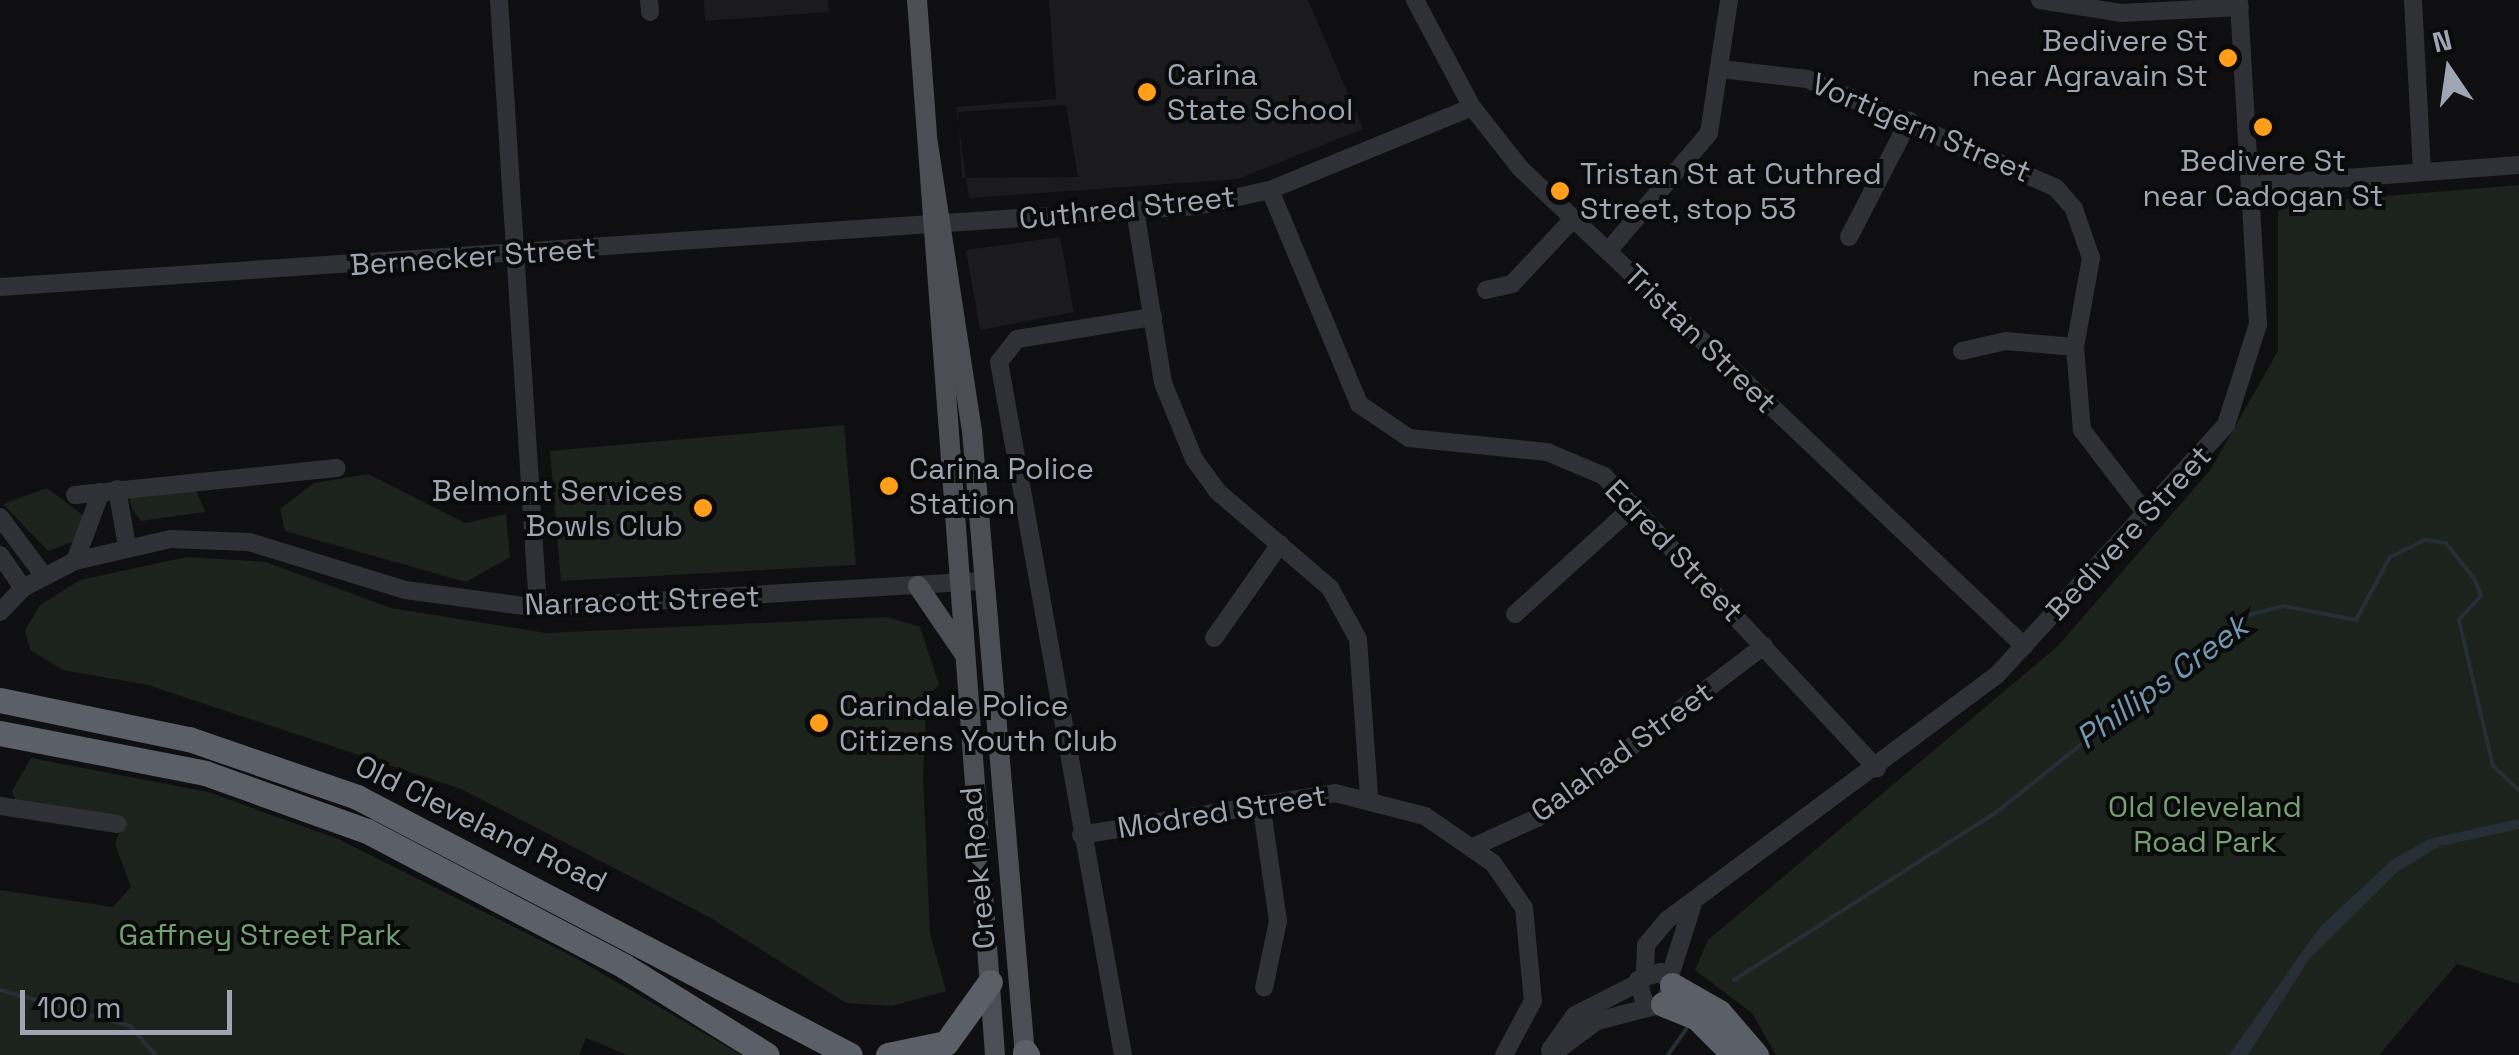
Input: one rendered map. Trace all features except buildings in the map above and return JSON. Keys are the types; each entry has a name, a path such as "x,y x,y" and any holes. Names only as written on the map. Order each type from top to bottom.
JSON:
{"highway":[{"name":"Old Cleveland Road","path":"0,700 189,740 357,797 850,1055"},
{"name":"Old Cleveland Road","path":"0,734 157,760 315,809 480,887 768,1055"},
{"path":"888,1055 946,1043 990,982"},
{"path":"1662,993 1696,1018 1734,1055"},
{"path":"1662,993 1719,1012 1756,1055"}],"main road":[{"name":"Creek Road","path":"916,0 936,224 996,1055"},
{"name":"Creek Road","path":"936,224 985,581 1025,1054"},
{"path":"918,586 965,654"}],"street":[{"path":"499,0 538,608"},
{"name":"Tristan Street","path":"1415,0 1472,107 1574,218 2024,646"},
{"path":"1608,251 1694,161 1721,69 1729,0"},
{"path":"2414,0 2422,171"},
{"path":"2048,1 2153,14 2240,4"},
{"name":"Bedivere Street","path":"1641,978 1650,938 1876,769 2024,646 2203,456 2247,382 2258,324 2240,4"},
{"name":"Vortigern Street","path":"1721,69 1807,79 2028,169 2074,209 2091,258 2074,347 2082,430 2148,514"},
{"name":"Cuthred Street","path":"936,224 1136,210 1270,190 1472,107"},
{"path":"1849,237 1909,121"},
{"path":"2252,185 2519,165"},
{"name":"Edred Street","path":"1270,190 1360,404 1409,438 1442,447 1516,447 1576,462 1635,505 1876,769"},
{"path":"1136,210 1164,383 1194,459 1217,492 1330,588 1358,640 1368,796"},
{"path":"1486,290 1512,284 1574,218"},
{"name":"Bernecker Street","path":"0,286 936,224"},
{"name":"Modred Street","path":"1123,1055 999,362 1017,339 1153,318"},
{"path":"1962,351 2006,341 2074,347"},
{"path":"75,495 337,468"},
{"path":"109,491 127,546"},
{"path":"76,562 109,491"},
{"path":"1516,614 1635,505"},
{"path":"0,517 44,576"},
{"name":"Narracott Street","path":"0,612 23,588 44,576 127,546 249,542 405,590 538,608 985,581"},
{"path":"1214,638 1280,544"},
{"path":"0,555 23,588"},
{"name":"Galahad Street","path":"1473,847 1536,818 1764,646"},
{"name":"Modred Street","path":"1081,835 1260,803 1368,796 1426,816 1473,847 1510,882 1534,942 1533,1001 1504,1055"},
{"path":"1260,803 1278,921 1264,988"},
{"path":"0,806 118,824"},
{"path":"1550,1055 1597,1021 1662,993 1692,907"},
{"path":"1641,978 1662,993"},
{"path":"1641,978 1662,993"},
{"path":"1550,1055 1575,1015 1641,978"}],"shaded area":[{"path":"704,0 828,0 829,12 705,21"},
{"name":"Carina State School","path":"1049,0 1308,0 1363,129 1238,179 969,198 966,178 1078,177 1066,105 958,112 959,128 956,107 1056,99"},
{"path":"1060,237 1074,312 980,330 966,250"},
{"path":"2519,819 2519,829 2440,846 2397,872 2309,959 2248,1055 2229,1055 2320,927 2392,860 2429,839"}],"green space":[{"name":"Old Cleveland Road Park","path":"2519,185 2519,984 2457,964 2379,1055 1776,1055 1752,1013 1695,970 1708,940 2058,646 2211,469 2278,351 2278,205"},
{"name":"Belmont Services Bowls Club","path":"844,425 856,565 561,581 550,451"},
{"path":"368,474 465,523 506,514 510,557 466,582 285,531 280,509 314,483"},
{"path":"194,485 205,512 141,521 132,509 129,496"},
{"path":"47,488 84,516 78,540 48,551 3,504"},
{"path":"187,557 266,562 391,608 546,633 888,617 920,627 939,684 927,698 923,778 930,934 946,991 891,1006 846,1003 709,917 461,789 148,685 63,670 30,650 25,630 40,605 80,580"},
{"name":"Gaffney Street Park","path":"31,758 208,792 338,839 574,957 741,1055 627,1055 586,1038 579,1055 0,1055 0,890 113,907 131,887 115,844 123,820 16,802 12,791"}],"waterway":[{"name":"Phillips Creek","path":"1734,980 1994,814 2241,617 2283,606 2356,620 2390,557 2425,540 2446,543 2475,580 2481,596 2459,620 2493,766 2519,790"},
{"name":"Phillips Creek","path":"0,990 130,1026 155,1055"},
{"name":"Phillips Creek","path":"1668,1055 1686,1029"}],"place":[{"name":"Bedivere St near Agravain St","path":"2228,58"},
{"name":"Carina State School","path":"1147,92"},
{"name":"Bedivere St near Cadogan St","path":"2263,127"},
{"name":"Tristan St at Cuthred Street, stop 53","path":"1560,191"},
{"name":"Carina Police Station","path":"889,486"},
{"name":"Belmont Services Bowls Club","path":"703,508"},
{"name":"Carindale Police Citizens Youth Club","path":"819,723"}]}
